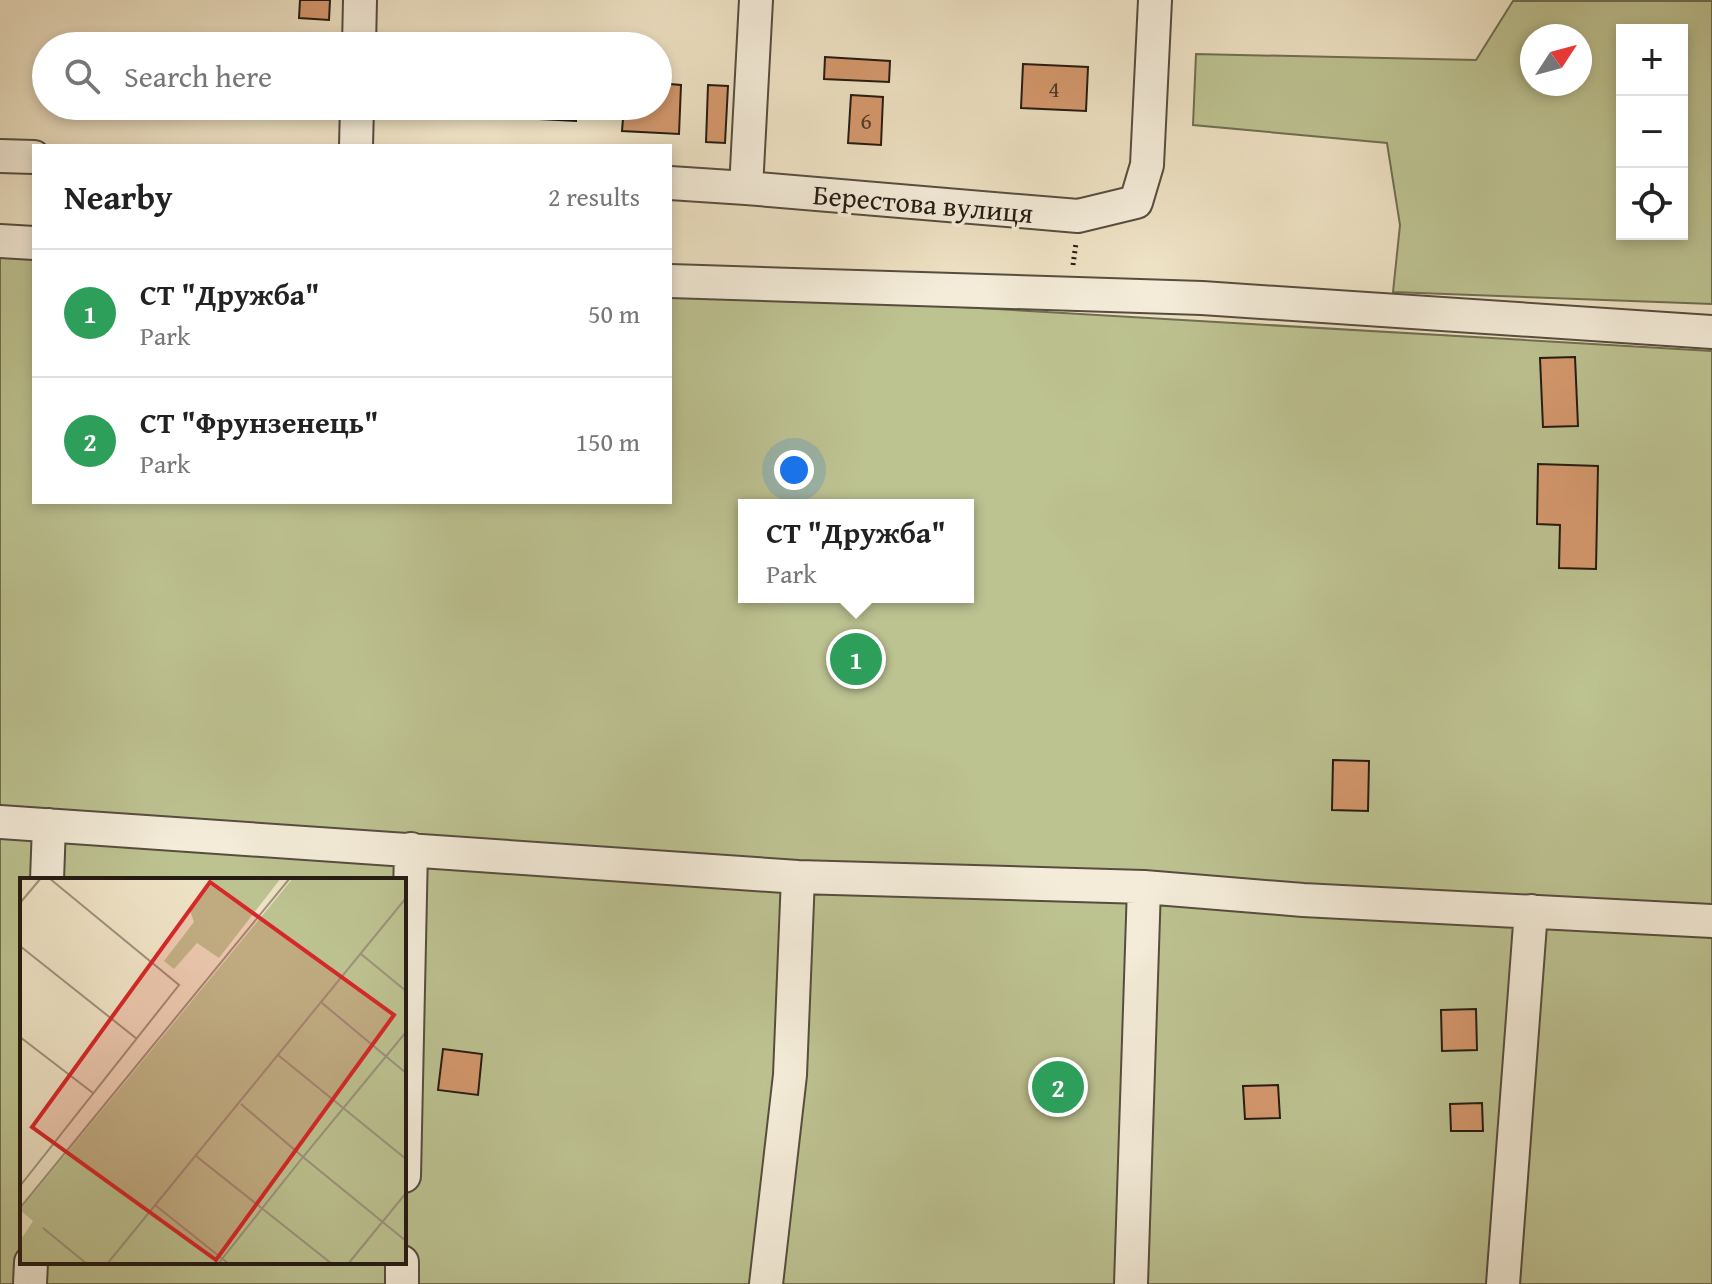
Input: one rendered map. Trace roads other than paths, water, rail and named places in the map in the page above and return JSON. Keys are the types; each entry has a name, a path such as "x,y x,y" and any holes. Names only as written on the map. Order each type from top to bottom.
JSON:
{"street":[{"path":"359,32 360,0"},
{"path":"746,188 756,0"},
{"name":"Берестова вулиця","path":"672,183 1078,216 1136,202 1147,165 1155,0"},
{"path":"356,144 357,120"},
{"path":"0,156 32,157"},
{"path":"0,241 32,243"},
{"path":"672,281 1202,298 1712,332"},
{"path":"0,822 798,877 1144,887 1303,900 1712,921"},
{"path":"47,878 49,825"},
{"path":"406,1083 411,849"},
{"path":"766,1284 790,1075 798,877"},
{"path":"1131,1284 1144,887"},
{"path":"1503,1284 1531,911"},
{"path":"30,1284 31,1264"}],"place":[{"name":"СТ \"Дружба\"","path":"856,659"},
{"name":"СТ \"Фрунзенець\"","path":"1058,1087"}]}
